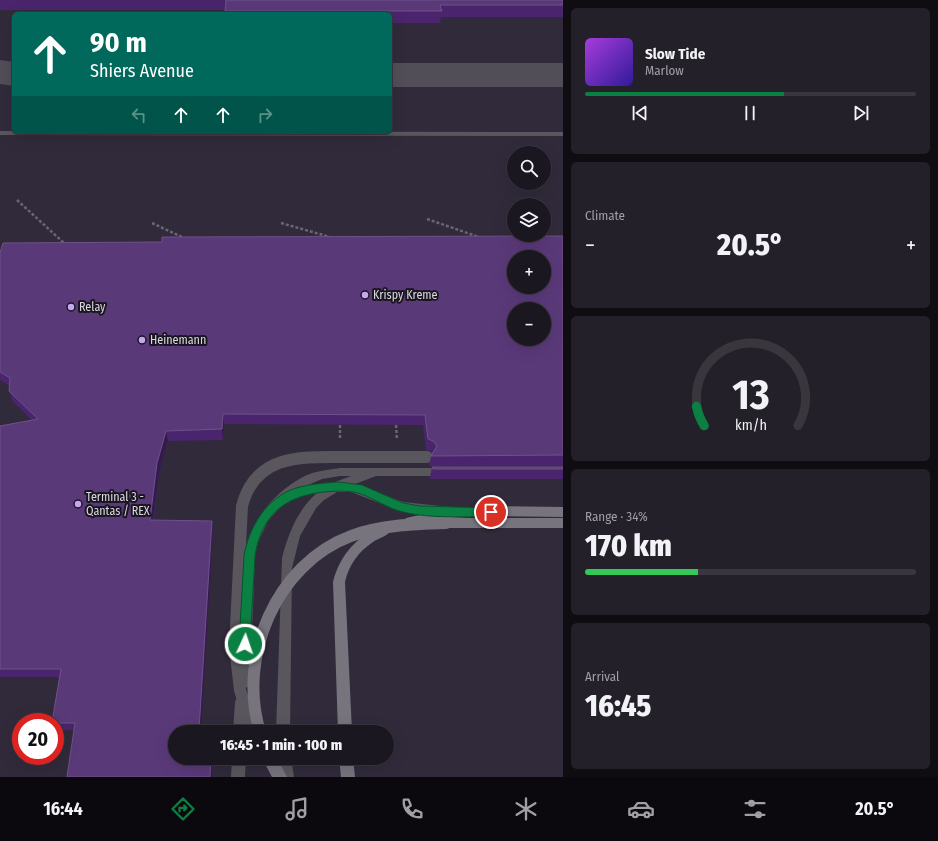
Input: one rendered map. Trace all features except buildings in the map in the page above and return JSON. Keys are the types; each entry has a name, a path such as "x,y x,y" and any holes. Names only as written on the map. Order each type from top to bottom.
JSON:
{"street":[{"path":"345,725 339,582 346,561 363,542 391,527 433,516 462,513 563,512"},
{"path":"258,725 255,712 254,685 258,643 272,607 283,589 298,571 313,557 330,546 350,537 373,530 396,526 446,523 563,523"},
{"path":"275,765 280,777"},
{"path":"347,765 348,777"}],"lane":[{"path":"0,133 12,133"},
{"path":"392,134 563,134"},
{"path":"251,725 240,693 236,670 235,647 242,506 247,487 254,478 273,464 285,459 299,457 427,457"},
{"path":"240,725 249,556 252,542 264,518 280,500 305,481 321,475 340,472 454,472"},
{"path":"283,725 286,568 288,551 294,533 316,500 327,491 378,472"},
{"path":"280,500 296,492 339,486 362,490 387,502 403,507 462,513"},
{"path":"238,777 239,765"},
{"path":"278,765 287,777"}],"path":[{"path":"17,200 66,245"},
{"path":"427,219 485,239"},
{"path":"152,222 188,240"},
{"path":"282,223 331,238"}],"shaded area":[{"path":"0,0 563,0 563,777 0,777"}],"taxiway":[{"path":"0,72 12,74"},
{"path":"392,75 563,75"}],"place":[{"name":"Krispy Kreme","path":"365,295"},
{"name":"Relay","path":"71,307"},
{"name":"Heinemann","path":"142,340"},
{"name":"Terminal 3 - Qantas / REX","path":"78,504"}],"route":[{"path":"245,644 249,556 252,542 264,518 280,500 296,492 339,486 362,490 387,502 420,510 462,513 491,512"}]}
